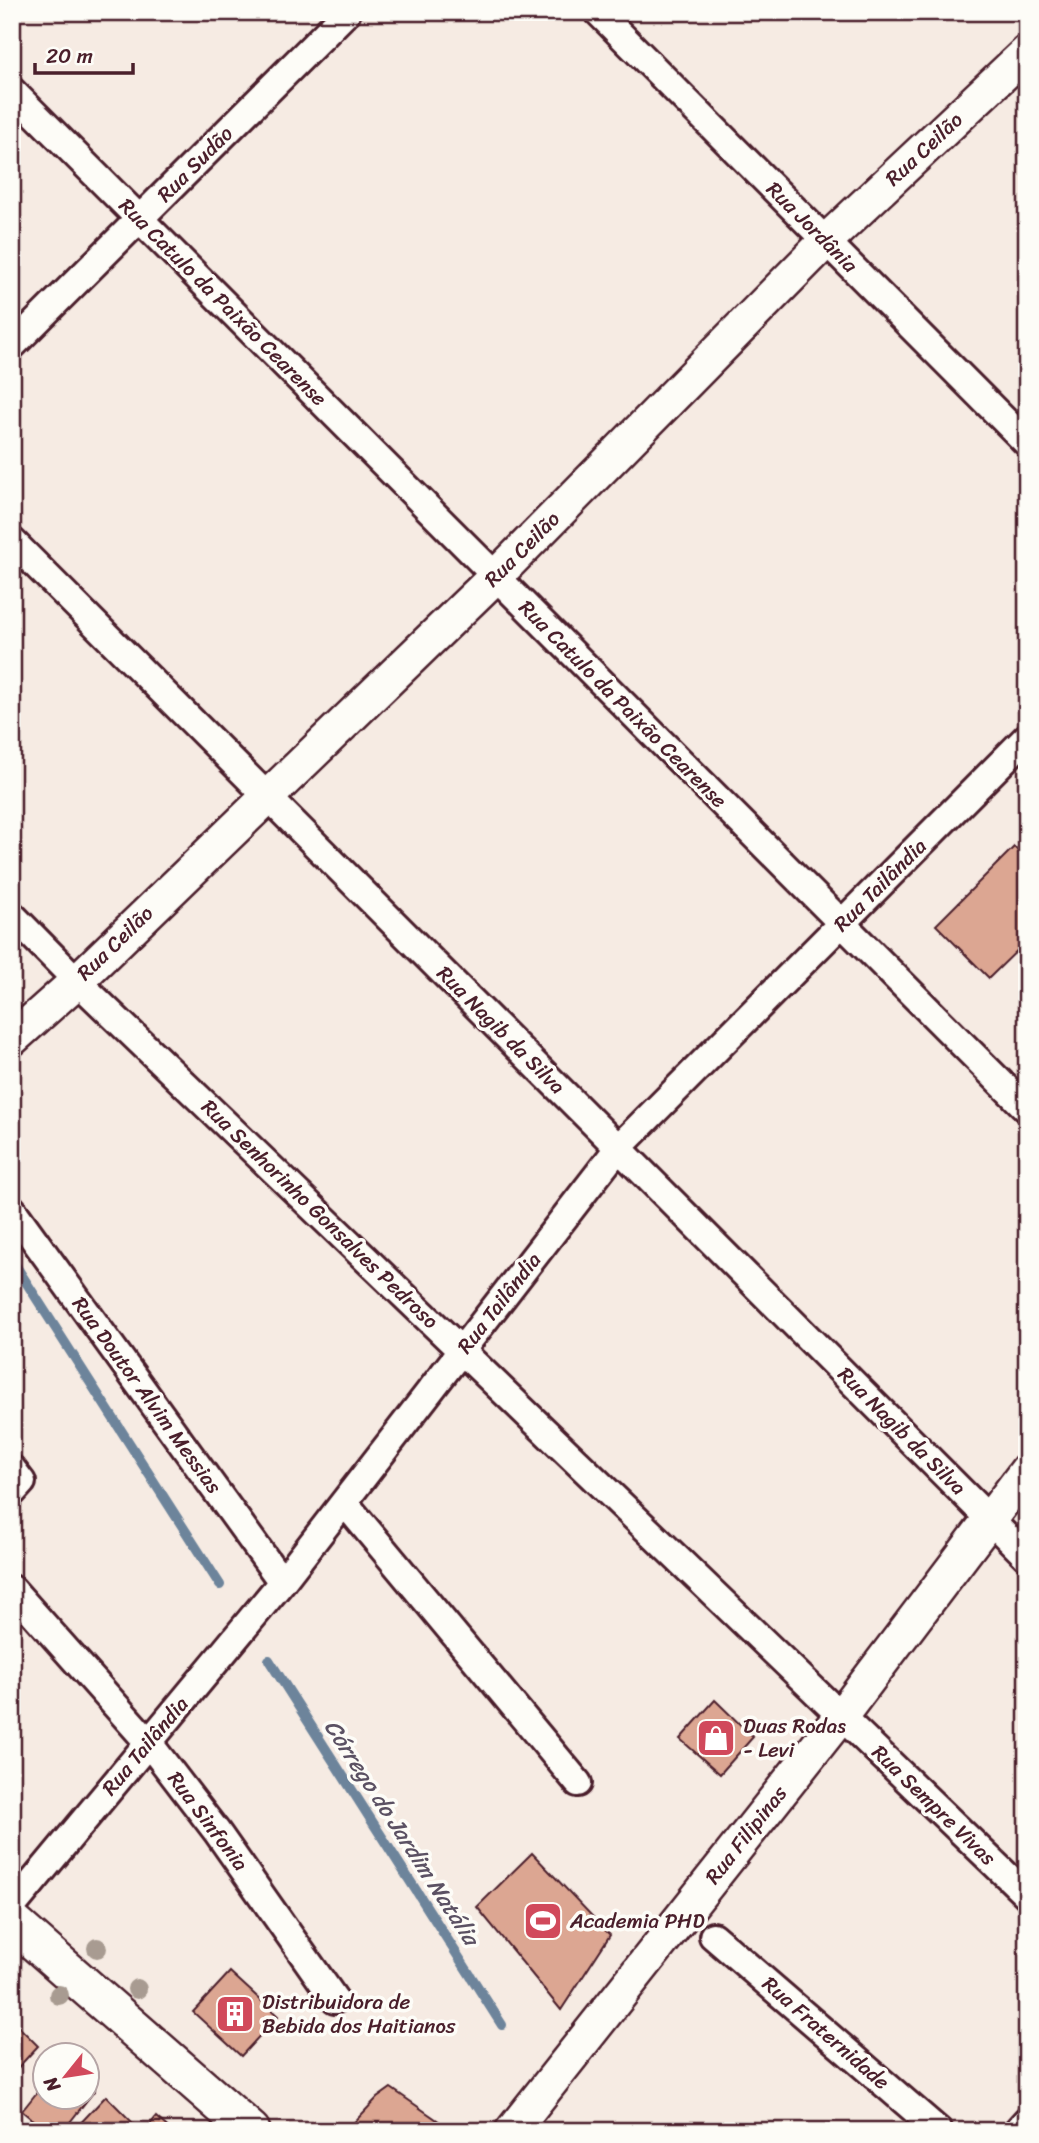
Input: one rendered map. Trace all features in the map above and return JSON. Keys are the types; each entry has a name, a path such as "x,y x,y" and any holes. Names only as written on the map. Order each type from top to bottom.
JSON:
{"main road":[{"path":"12,1922 251,2131"}],"street":[{"name":"Rua Sudão","path":"12,346 347,12"},
{"name":"Rua Jordânia","path":"598,12 1027,443"},
{"name":"Rua Ceilão","path":"12,1039 77,981 496,576 826,242 1027,52"},
{"name":"Rua Catulo da Paixão Cearense","path":"12,91 1027,1109"},
{"name":"Rua Nagib da Silva","path":"12,541 1027,1557"},
{"name":"Rua Tailândia","path":"12,1907 282,1581 619,1147 1027,737"},
{"name":"Rua Senhorinho Gonsalves Pedroso","path":"12,915 77,981 841,1716"},
{"name":"Rua Doutor Alvim Messias","path":"12,1209 282,1581"},
{"path":"12,1469 22,1482 12,1493"},
{"name":"Rua Filipinas","path":"512,2131 841,1716 1027,1470"},
{"path":"344,1502 578,1783"},
{"name":"Rua Sinfonia","path":"12,1589 148,1742 217,1832 335,2000"},
{"name":"Rua Sempre Vivas","path":"841,1716 1027,1895"},
{"name":"Rua Fraternidade","path":"713,1936 939,2131"},
{"path":"1017,2131 1027,2120"}],"building":[{"path":"1014,847 1027,860 1027,941 989,978 936,925"},
{"name":"Duas Rodas - Levi","path":"715,1700 753,1737 720,1774 680,1739"},
{"name":"Academia PHD","path":"532,1853 610,1935 561,2010 477,1907"},
{"name":"Distribuidora de Bebida dos Haitianos","path":"230,1972 278,2016 241,2056 193,2012"},
{"path":"12,2020 34,2042 32,2052 12,2072"},
{"path":"391,2088 453,2131 346,2131 377,2098"},
{"path":"106,2096 136,2126 132,2131 73,2131 91,2112 102,2112 102,2100"},
{"path":"32,2098 32,2112 78,2112 63,2131 46,2131 22,2111"},
{"path":"156,2117 172,2131 145,2131"}],"waterway":[{"name":"Córrego do Jardim Natália","path":"12,1260 220,1585"},
{"name":"Córrego do Jardim Natália","path":"269,1660 502,2025"}],"place":[{"name":"Duas Rodas - Levi","path":"716,1738"},
{"name":"Academia PHD","path":"543,1921"},
{"name":"Distribuidora de Bebida dos Haitianos","path":"235,2014"}]}
